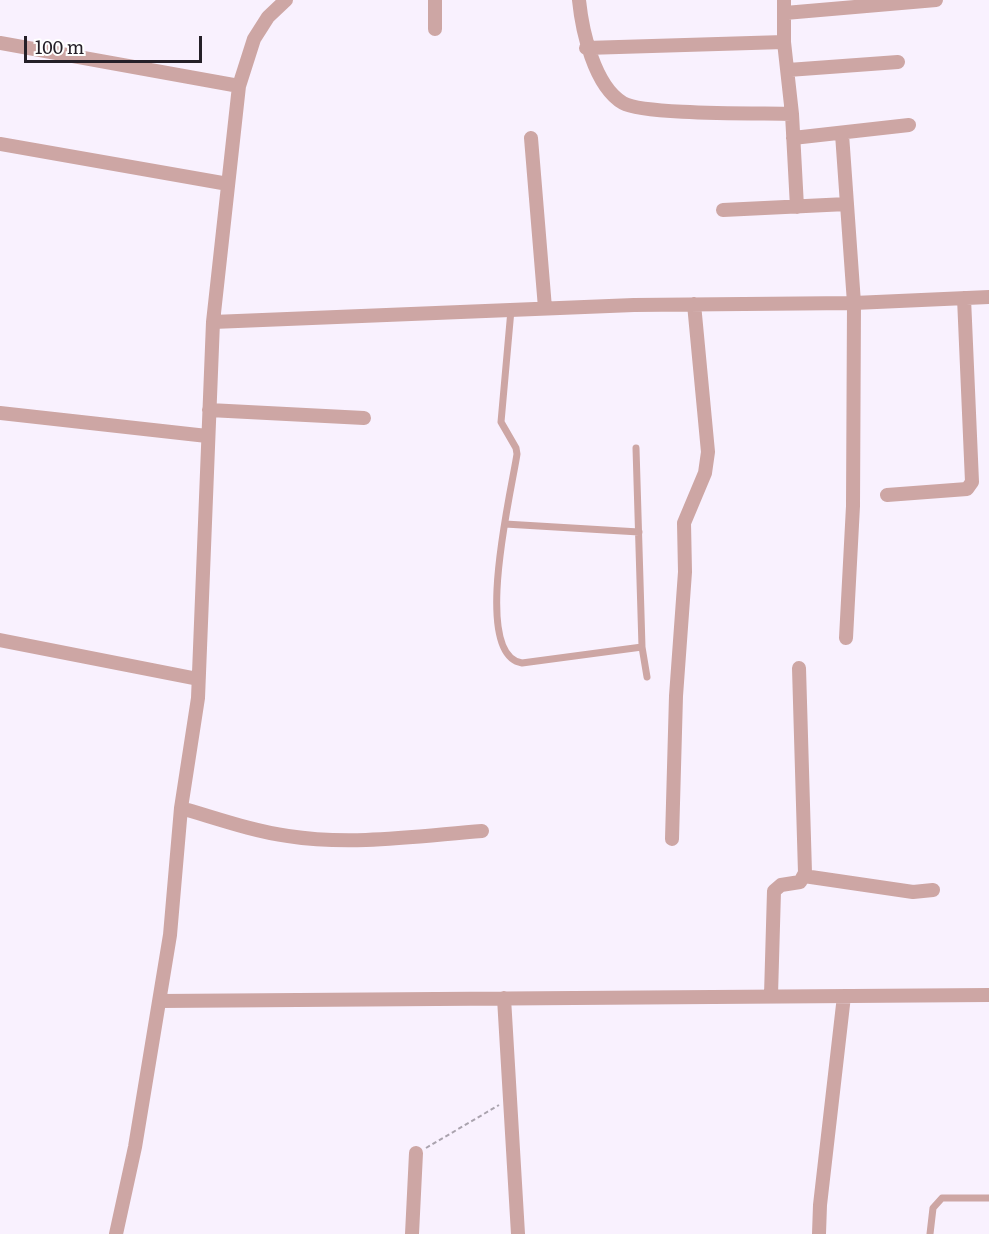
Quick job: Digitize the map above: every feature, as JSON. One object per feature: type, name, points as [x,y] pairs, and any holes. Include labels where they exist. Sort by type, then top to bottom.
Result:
[{"type":"street","points":[[116,1234],[135,1147],[171,935],[181,808],[198,679],[213,322],[239,86],[254,39],[268,17],[286,0]]},
{"type":"street","points":[[435,0],[435,29]]},
{"type":"street","points":[[579,0],[586,48],[612,94],[628,105],[682,111],[792,114]]},
{"type":"street","points":[[797,207],[792,114],[784,42],[784,7],[936,0]]},
{"type":"street","points":[[586,48],[784,42]]},
{"type":"street","points":[[0,43],[239,86]]},
{"type":"street","points":[[788,70],[898,62]]},
{"type":"street","points":[[793,138],[909,125]]},
{"type":"street","points":[[842,134],[854,303],[852,506],[846,638]]},
{"type":"street","points":[[531,138],[545,308]]},
{"type":"street","points":[[0,144],[228,184]]},
{"type":"street","points":[[723,210],[847,204]]},
{"type":"street","points":[[213,322],[545,308],[854,303],[989,297]]},
{"type":"street","points":[[887,495],[967,489],[972,482],[964,298]]},
{"type":"street","points":[[672,839],[676,696],[685,572],[684,523],[705,473],[708,452],[694,304]]},
{"type":"street","points":[[208,410],[364,418]]},
{"type":"street","points":[[0,413],[207,436]]},
{"type":"street","points":[[0,640],[198,679]]},
{"type":"street","points":[[771,995],[774,891],[781,885],[800,882],[804,876],[799,668]]},
{"type":"street","points":[[181,808],[276,834],[316,839],[390,839],[482,831]]},
{"type":"street","points":[[804,876],[913,892],[933,890]]},
{"type":"street","points":[[160,1001],[989,994]]},
{"type":"street","points":[[819,1234],[820,1205],[844,996]]},
{"type":"street","points":[[504,998],[518,1234]]},
{"type":"street","points":[[412,1234],[416,1153]]},
{"type":"lane","points":[[511,310],[501,422],[517,454],[496,590],[500,644],[515,662],[522,663],[642,647]]},
{"type":"lane","points":[[636,448],[642,647],[647,677]]},
{"type":"lane","points":[[505,524],[639,532]]},
{"type":"lane","points":[[930,1234],[933,1208],[942,1198],[989,1198]]},
{"type":"path","points":[[416,1153],[509,1098]]}]
